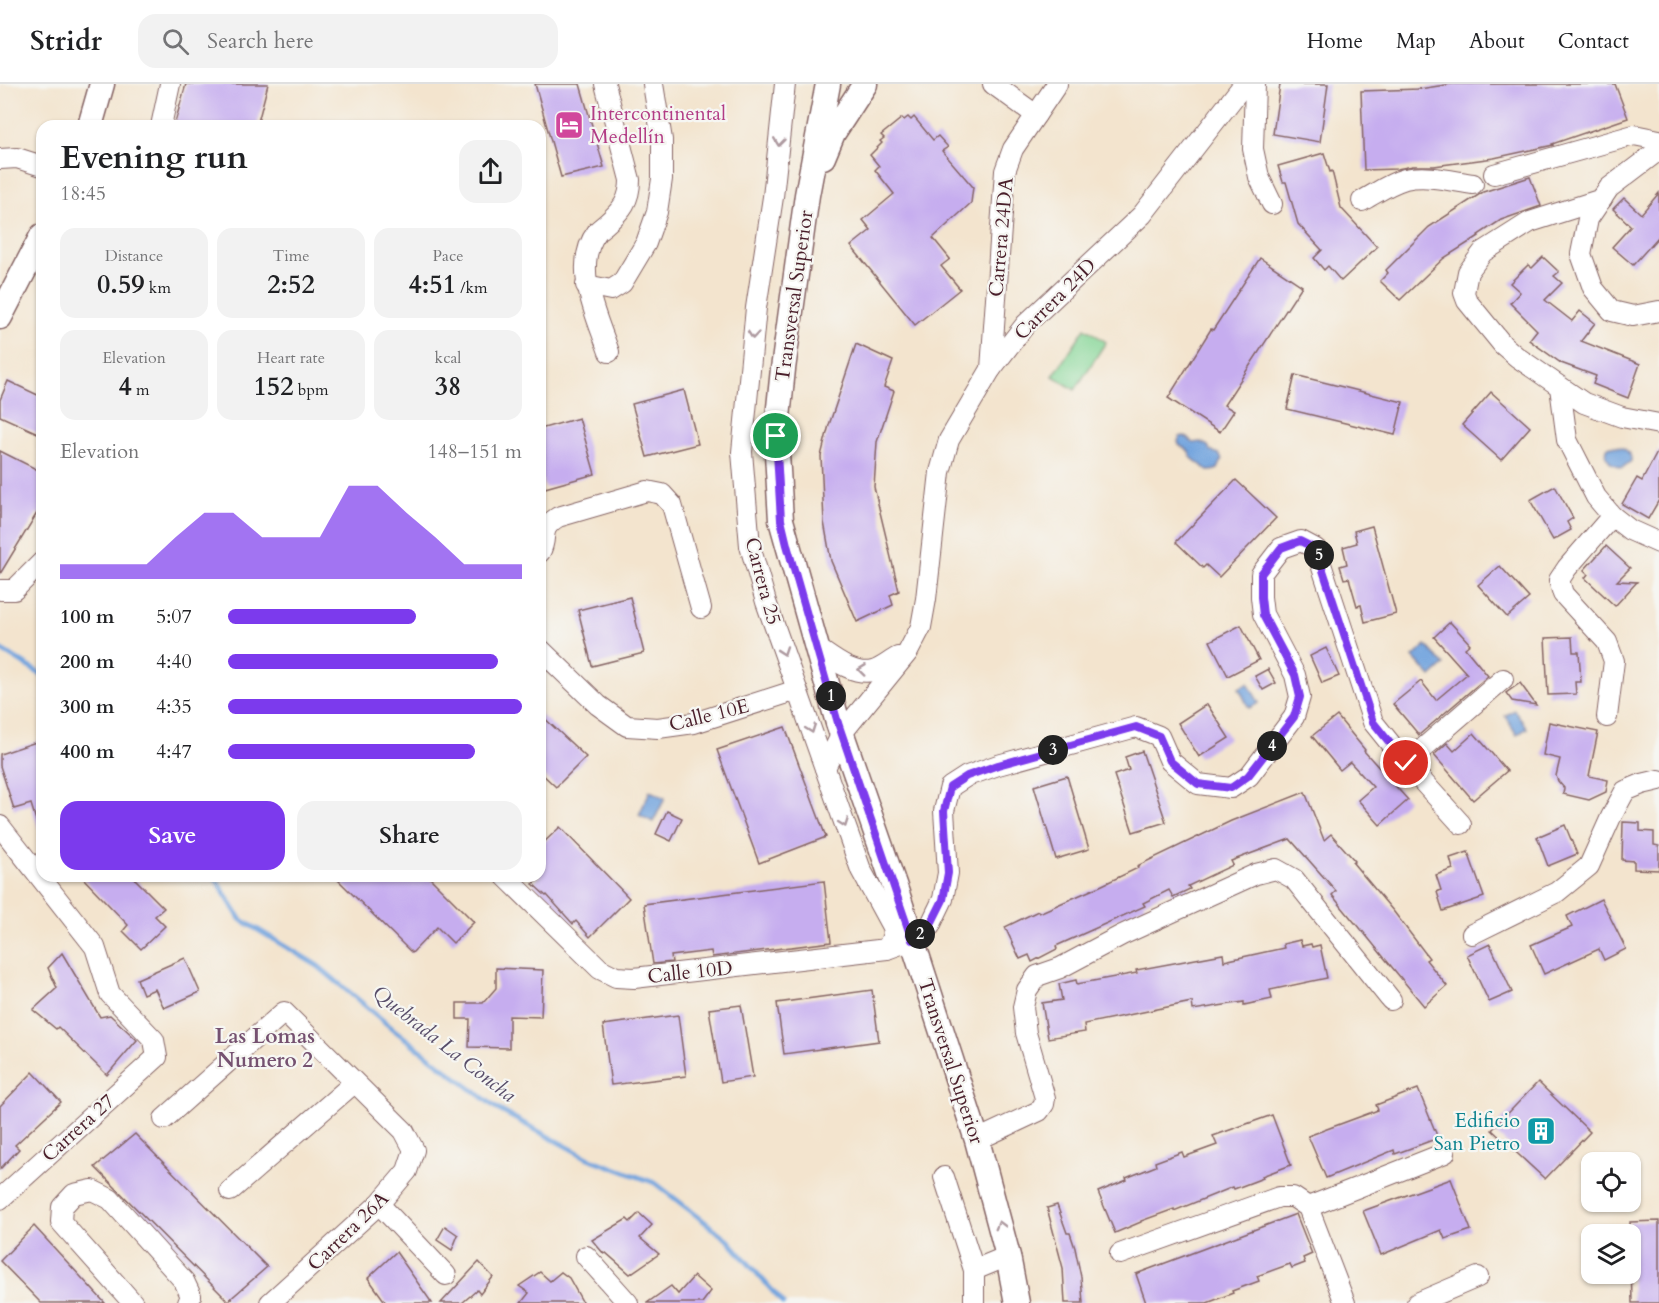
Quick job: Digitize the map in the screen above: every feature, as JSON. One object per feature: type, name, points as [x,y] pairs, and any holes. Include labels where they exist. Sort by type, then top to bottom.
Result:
[{"type":"main road","points":[[92,120],[102,84]]},
{"type":"main road","name":"Transversal Superior","points":[[828,84],[807,195],[783,369],[776,436],[781,520],[842,733],[977,1140],[1008,1256],[1017,1303]]},
{"type":"main road","points":[[807,195],[833,133],[865,84]]},
{"type":"main road","points":[[0,317],[36,248]]},
{"type":"street","points":[[162,120],[170,84]]},
{"type":"street","points":[[605,84],[630,180],[630,188],[621,210],[597,232],[590,245],[585,264],[586,285],[609,352]]},
{"type":"street","points":[[586,285],[611,291],[622,283],[646,243],[657,212],[663,179],[662,140],[654,84]]},
{"type":"street","name":"Carrera 25","points":[[785,84],[783,117],[756,308],[742,452],[750,546],[766,602],[861,870],[891,927],[893,934],[887,949]]},
{"type":"street","points":[[993,84],[1036,115]]},
{"type":"street","name":"Carrera 24DA","points":[[991,369],[1005,171],[1013,149],[1057,84]]},
{"type":"street","name":"Carrera 24D","points":[[825,768],[842,733],[908,652],[921,627],[940,472],[949,440],[991,369],[1026,324],[1142,215],[1244,84]]},
{"type":"street","points":[[1256,84],[1253,149],[1259,177],[1272,204]]},
{"type":"street","points":[[1494,174],[1634,135],[1659,140]]},
{"type":"street","points":[[1659,150],[1609,188],[1588,219],[1581,254],[1593,288],[1612,311],[1633,316],[1659,311]]},
{"type":"street","points":[[0,159],[17,158],[36,164]]},
{"type":"street","points":[[1362,201],[1390,184],[1407,179],[1426,178],[1473,184]]},
{"type":"street","points":[[1602,199],[1530,222],[1483,252],[1468,272],[1464,293],[1467,301],[1503,345],[1560,387],[1584,403],[1622,417],[1659,424]]},
{"type":"street","points":[[1560,387],[1568,440],[1596,497],[1612,516],[1630,530],[1659,543]]},
{"type":"street","points":[[546,528],[558,517],[647,491],[662,494],[672,505],[701,608]]},
{"type":"street","points":[[1607,717],[1614,661],[1607,642],[1563,594],[1559,580],[1612,516]]},
{"type":"street","points":[[912,940],[930,926],[943,900],[948,873],[944,811],[950,787],[967,776],[998,765],[1136,727],[1159,736],[1170,761],[1198,784],[1231,788],[1248,776],[1294,717],[1300,697],[1295,675],[1263,615],[1261,574],[1281,548],[1300,541],[1316,549],[1373,722],[1461,824]]},
{"type":"street","points":[[7,590],[36,567]]},
{"type":"street","points":[[817,648],[848,667],[860,671],[873,671],[908,652]]},
{"type":"street","name":"Calle 10E","points":[[546,655],[598,705],[627,726],[658,728],[694,723],[797,690]]},
{"type":"street","points":[[1406,763],[1503,679]]},
{"type":"street","points":[[1472,934],[1557,892],[1589,866],[1625,791],[1659,780]]},
{"type":"street","name":"Carrera 27","points":[[0,826],[36,872]]},
{"type":"street","points":[[977,1140],[1039,1111],[1044,1104],[1045,1098],[1026,1033],[1023,1007],[1027,990],[1037,976],[1060,968],[1122,935],[1256,873],[1276,869],[1294,879],[1391,1000]]},
{"type":"street","name":"Carrera 27","points":[[0,1199],[157,1057],[154,1040],[110,994],[94,947],[44,882]]},
{"type":"street","name":"Calle 10D","points":[[510,882],[600,969],[616,977],[634,978],[887,949],[912,940]]},
{"type":"street","points":[[164,1119],[284,1012],[354,1083],[230,1191]]},
{"type":"street","name":"Carrera 26A","points":[[283,1299],[379,1204],[407,1171],[414,1150],[404,1131],[354,1083]]},
{"type":"street","points":[[1308,1207],[1445,1153]]},
{"type":"street","points":[[944,1177],[974,1270],[974,1303]]},
{"type":"street","points":[[133,1303],[61,1222],[62,1207],[74,1194],[92,1190],[110,1199],[184,1281],[191,1296],[188,1303]]},
{"type":"street","points":[[1120,1254],[1279,1197],[1293,1197],[1308,1207],[1345,1303]]},
{"type":"street","points":[[379,1204],[446,1275]]},
{"type":"street","points":[[586,1256],[620,1300]]},
{"type":"street","points":[[974,1270],[1008,1256]]},
{"type":"street","points":[[1417,1303],[1478,1277]]},
{"type":"green space","points":[[1085,328],[1106,342],[1075,390],[1053,376]]},
{"type":"water","points":[[1183,436],[1193,443],[1201,442],[1211,451],[1219,454],[1222,460],[1218,469],[1208,471],[1193,459],[1189,451],[1179,445],[1178,441]]},
{"type":"water","points":[[1611,446],[1627,451],[1631,461],[1622,468],[1611,463],[1606,456],[1607,448]]},
{"type":"water","points":[[1426,645],[1444,665],[1431,677],[1413,657]]},
{"type":"water","points":[[1248,683],[1259,703],[1249,708],[1239,688]]},
{"type":"water","points":[[1514,710],[1527,728],[1517,735],[1505,716]]},
{"type":"water","points":[[650,791],[665,798],[653,822],[639,815]]},
{"type":"building","points":[[186,84],[268,84],[259,120],[176,120]]},
{"type":"building","name":"Intercontinental Medellín","points":[[535,84],[580,84],[604,167],[561,177]]},
{"type":"building","points":[[1280,84],[1328,84],[1320,142],[1273,134]]},
{"type":"building","points":[[1452,84],[1615,84],[1628,118],[1553,145],[1494,158],[1434,166],[1364,170],[1361,91],[1419,89]]},
{"type":"building","points":[[908,117],[911,120],[914,117],[933,140],[938,136],[948,147],[942,151],[973,187],[971,203],[933,238],[950,259],[941,266],[960,289],[915,325],[851,246],[871,230],[863,220],[894,194],[875,170],[879,166],[870,155],[882,143],[880,141],[884,138],[881,135],[902,118],[904,120]]},
{"type":"building","points":[[1324,153],[1330,172],[1332,171],[1341,208],[1377,247],[1341,281],[1328,266],[1324,270],[1314,258],[1322,250],[1298,224],[1286,182],[1283,182],[1278,166]]},
{"type":"building","points":[[1530,177],[1541,206],[1501,220],[1478,235],[1444,258],[1400,300],[1380,281],[1388,273],[1386,270],[1429,227],[1483,192]]},
{"type":"building","points":[[1659,193],[1659,236],[1633,265],[1612,247],[1631,226],[1613,209],[1624,198],[1641,214]]},
{"type":"building","points":[[1543,257],[1559,272],[1554,276],[1562,283],[1545,300],[1572,321],[1580,311],[1595,323],[1581,341],[1640,364],[1628,398],[1593,384],[1596,376],[1561,363],[1529,340],[1537,330],[1510,303],[1520,292],[1510,283],[1528,265],[1532,268]]},
{"type":"building","points":[[1260,258],[1302,286],[1224,405],[1234,411],[1220,432],[1168,398],[1211,329],[1213,330]]},
{"type":"building","points":[[856,344],[893,361],[884,387],[894,391],[877,442],[874,487],[899,591],[890,595],[893,605],[857,622],[831,561],[824,522],[821,456]]},
{"type":"building","points":[[1295,375],[1403,402],[1395,435],[1287,409]]},
{"type":"building","points":[[8,381],[36,394],[36,432],[0,416],[0,400]]},
{"type":"building","points":[[684,390],[698,444],[647,457],[632,404]]},
{"type":"building","points":[[1491,392],[1530,427],[1501,460],[1462,425]]},
{"type":"building","points":[[579,418],[595,474],[546,488],[546,427]]},
{"type":"building","points":[[1659,449],[1659,500],[1648,519],[1622,504],[1637,478],[1642,481]]},
{"type":"building","points":[[0,451],[36,469],[36,515],[0,574]]},
{"type":"building","points":[[1236,480],[1276,518],[1219,577],[1206,565],[1203,568],[1176,542]]},
{"type":"building","points":[[1555,486],[1573,518],[1567,522],[1571,530],[1553,540],[1530,500]]},
{"type":"building","points":[[1372,526],[1396,614],[1365,622],[1361,605],[1357,606],[1349,578],[1344,579],[1340,566],[1347,564],[1343,547],[1357,543],[1354,531]]},
{"type":"building","points":[[1606,546],[1630,568],[1617,581],[1637,582],[1615,606],[1585,578],[1588,574],[1584,570]]},
{"type":"building","points":[[1500,566],[1529,598],[1507,617],[1478,585]]},
{"type":"building","points":[[630,597],[644,653],[592,666],[578,610]]},
{"type":"building","points":[[1450,622],[1470,644],[1465,648],[1488,676],[1419,735],[1393,704],[1421,681],[1436,700],[1467,674],[1434,637]]},
{"type":"building","points":[[1241,625],[1259,660],[1228,676],[1210,641]]},
{"type":"building","points":[[1572,637],[1573,652],[1579,652],[1581,682],[1575,682],[1576,694],[1548,695],[1545,638]]},
{"type":"building","points":[[1326,648],[1339,676],[1322,683],[1310,656]]},
{"type":"building","points":[[1268,669],[1276,683],[1263,690],[1255,676]]},
{"type":"building","points":[[1520,683],[1536,705],[1512,701],[1506,693]]},
{"type":"building","points":[[1207,704],[1229,738],[1199,757],[1178,723]]},
{"type":"building","points":[[1337,716],[1364,751],[1408,800],[1380,825],[1358,800],[1373,787],[1350,762],[1340,770],[1312,736]]},
{"type":"building","points":[[546,720],[586,757],[556,787],[546,778]]},
{"type":"building","points":[[1549,722],[1598,732],[1589,776],[1608,780],[1606,792],[1589,800],[1563,794],[1564,788],[1556,776],[1560,759],[1543,755]]},
{"type":"building","points":[[785,727],[826,837],[759,863],[717,750]]},
{"type":"building","points":[[1474,733],[1507,771],[1473,800],[1434,755],[1447,743],[1454,751]]},
{"type":"building","points":[[36,742],[36,820],[31,804],[14,809],[0,766],[0,754]]},
{"type":"building","points":[[1142,751],[1166,822],[1133,832],[1114,775],[1129,770],[1125,757]]},
{"type":"building","points":[[1067,776],[1089,849],[1056,859],[1034,786]]},
{"type":"building","points":[[1305,792],[1324,840],[1331,834],[1355,861],[1353,863],[1394,912],[1429,958],[1426,960],[1447,986],[1424,1006],[1332,895],[1336,891],[1290,839],[1231,861],[1233,865],[1188,886],[1190,889],[1173,897],[1169,890],[1143,903],[1145,906],[1056,946],[1057,949],[1032,962],[1029,955],[1020,959],[1005,927],[1096,888],[1231,821]]},
{"type":"building","points":[[667,811],[682,818],[671,841],[656,834]]},
{"type":"building","points":[[1623,822],[1640,823],[1640,831],[1654,832],[1654,845],[1659,846],[1659,870],[1634,869],[1634,861],[1622,860]]},
{"type":"building","points":[[1565,825],[1577,854],[1548,866],[1537,837]]},
{"type":"building","points":[[560,827],[629,898],[590,937],[576,921],[573,924],[547,895],[533,884],[546,882],[546,840]]},
{"type":"building","points":[[1468,852],[1484,897],[1443,911],[1437,892],[1441,890],[1436,875],[1453,869],[1450,858]]},
{"type":"building","points":[[824,881],[831,942],[712,957],[711,951],[671,956],[672,962],[653,964],[644,904]]},
{"type":"building","points":[[87,882],[138,882],[164,908],[155,916],[165,926],[141,949],[123,931],[128,925]]},
{"type":"building","points":[[340,882],[434,882],[474,922],[453,943],[437,927],[412,953]]},
{"type":"building","points":[[1601,899],[1626,949],[1604,960],[1599,949],[1544,974],[1531,945],[1572,927],[1567,916]]},
{"type":"building","points":[[1300,940],[1302,946],[1320,945],[1327,978],[1270,990],[1272,999],[1244,1005],[1244,1002],[1193,1010],[1192,1002],[1084,1024],[1085,1032],[1048,1038],[1042,1003],[1062,1000],[1059,984],[1076,980],[1077,984],[1137,973],[1136,970],[1223,954],[1224,961],[1284,948],[1283,944]]},
{"type":"building","points":[[1490,944],[1512,992],[1489,1002],[1467,955]]},
{"type":"building","points":[[62,953],[100,1017],[110,1015],[137,1040],[107,1075],[58,1027],[56,1029],[33,1010],[57,988],[48,968]]},
{"type":"building","points":[[185,958],[200,992],[164,1008],[155,989],[143,994],[137,979]]},
{"type":"building","points":[[496,968],[543,970],[541,1017],[509,1016],[509,1048],[469,1047],[470,1019],[457,1019],[457,1003],[483,1003],[496,988]]},
{"type":"building","points":[[872,990],[879,1041],[784,1054],[777,1003]]},
{"type":"building","points":[[741,1005],[753,1077],[721,1082],[709,1009]]},
{"type":"building","points":[[678,1015],[686,1076],[611,1085],[603,1025]]},
{"type":"building","points":[[33,1072],[61,1102],[15,1145],[19,1149],[0,1169],[0,1106]]},
{"type":"building","name":"Edificio San Pietro","points":[[1538,1082],[1590,1132],[1545,1179],[1492,1130]]},
{"type":"building","points":[[1418,1089],[1438,1138],[1395,1154],[1394,1150],[1326,1178],[1308,1136],[1378,1110],[1376,1105]]},
{"type":"building","points":[[1272,1115],[1291,1165],[1262,1176],[1263,1178],[1141,1221],[1115,1233],[1098,1192],[1156,1166],[1155,1162],[1182,1152],[1184,1157],[1217,1145],[1213,1136]]},
{"type":"building","points":[[135,1134],[267,1267],[228,1301],[95,1167]]},
{"type":"building","points":[[1451,1179],[1471,1230],[1445,1239],[1441,1230],[1381,1255],[1363,1211]]},
{"type":"building","points":[[1057,1205],[1075,1248],[1083,1303],[1065,1303],[1063,1268],[1047,1208]]},
{"type":"building","points":[[639,1213],[652,1225],[640,1238],[659,1254],[630,1274],[606,1253],[604,1254],[592,1240],[627,1219],[630,1222]]},
{"type":"building","points":[[1296,1214],[1312,1254],[1303,1258],[1305,1263],[1292,1268],[1290,1264],[1257,1276],[1259,1281],[1207,1303],[1146,1303],[1136,1274]]},
{"type":"building","points":[[1659,1221],[1659,1303],[1632,1303],[1632,1284],[1641,1284],[1641,1224],[1630,1224],[1630,1222]]},
{"type":"building","points":[[34,1226],[105,1303],[41,1303],[0,1261]]},
{"type":"building","points":[[445,1226],[458,1235],[452,1250],[437,1240]]},
{"type":"building","points":[[396,1252],[432,1303],[386,1303],[368,1278]]},
{"type":"building","points":[[479,1262],[493,1277],[480,1294],[477,1290],[462,1303],[441,1303]]},
{"type":"building","points":[[540,1272],[550,1281],[561,1272],[569,1278],[583,1303],[521,1303],[529,1293],[519,1286]]},
{"type":"building","points":[[694,1276],[711,1291],[702,1303],[647,1303],[671,1286],[678,1294]]},
{"type":"waterway","name":"Quebrada La Concha","points":[[0,649],[36,671]]},
{"type":"waterway","name":"Quebrada La Concha","points":[[218,882],[240,919],[318,966],[393,1029],[499,1110],[588,1158],[655,1183],[728,1240],[783,1303]]},
{"type":"place","name":"Intercontinental Medellín","points":[[569,125]]},
{"type":"place","name":"Edificio San Pietro","points":[[1541,1131]]},
{"type":"district","name":"Las Lomas Numero 2","points":[[265,1048]]},
{"type":"route","points":[[776,436],[781,520],[787,545],[838,723],[912,940],[930,926],[943,900],[948,873],[944,811],[950,787],[967,776],[998,765],[1136,727],[1159,736],[1170,761],[1198,784],[1231,788],[1248,776],[1294,717],[1300,697],[1295,675],[1263,615],[1261,597],[1261,574],[1281,548],[1300,541],[1316,549],[1373,722],[1406,763]]}]
